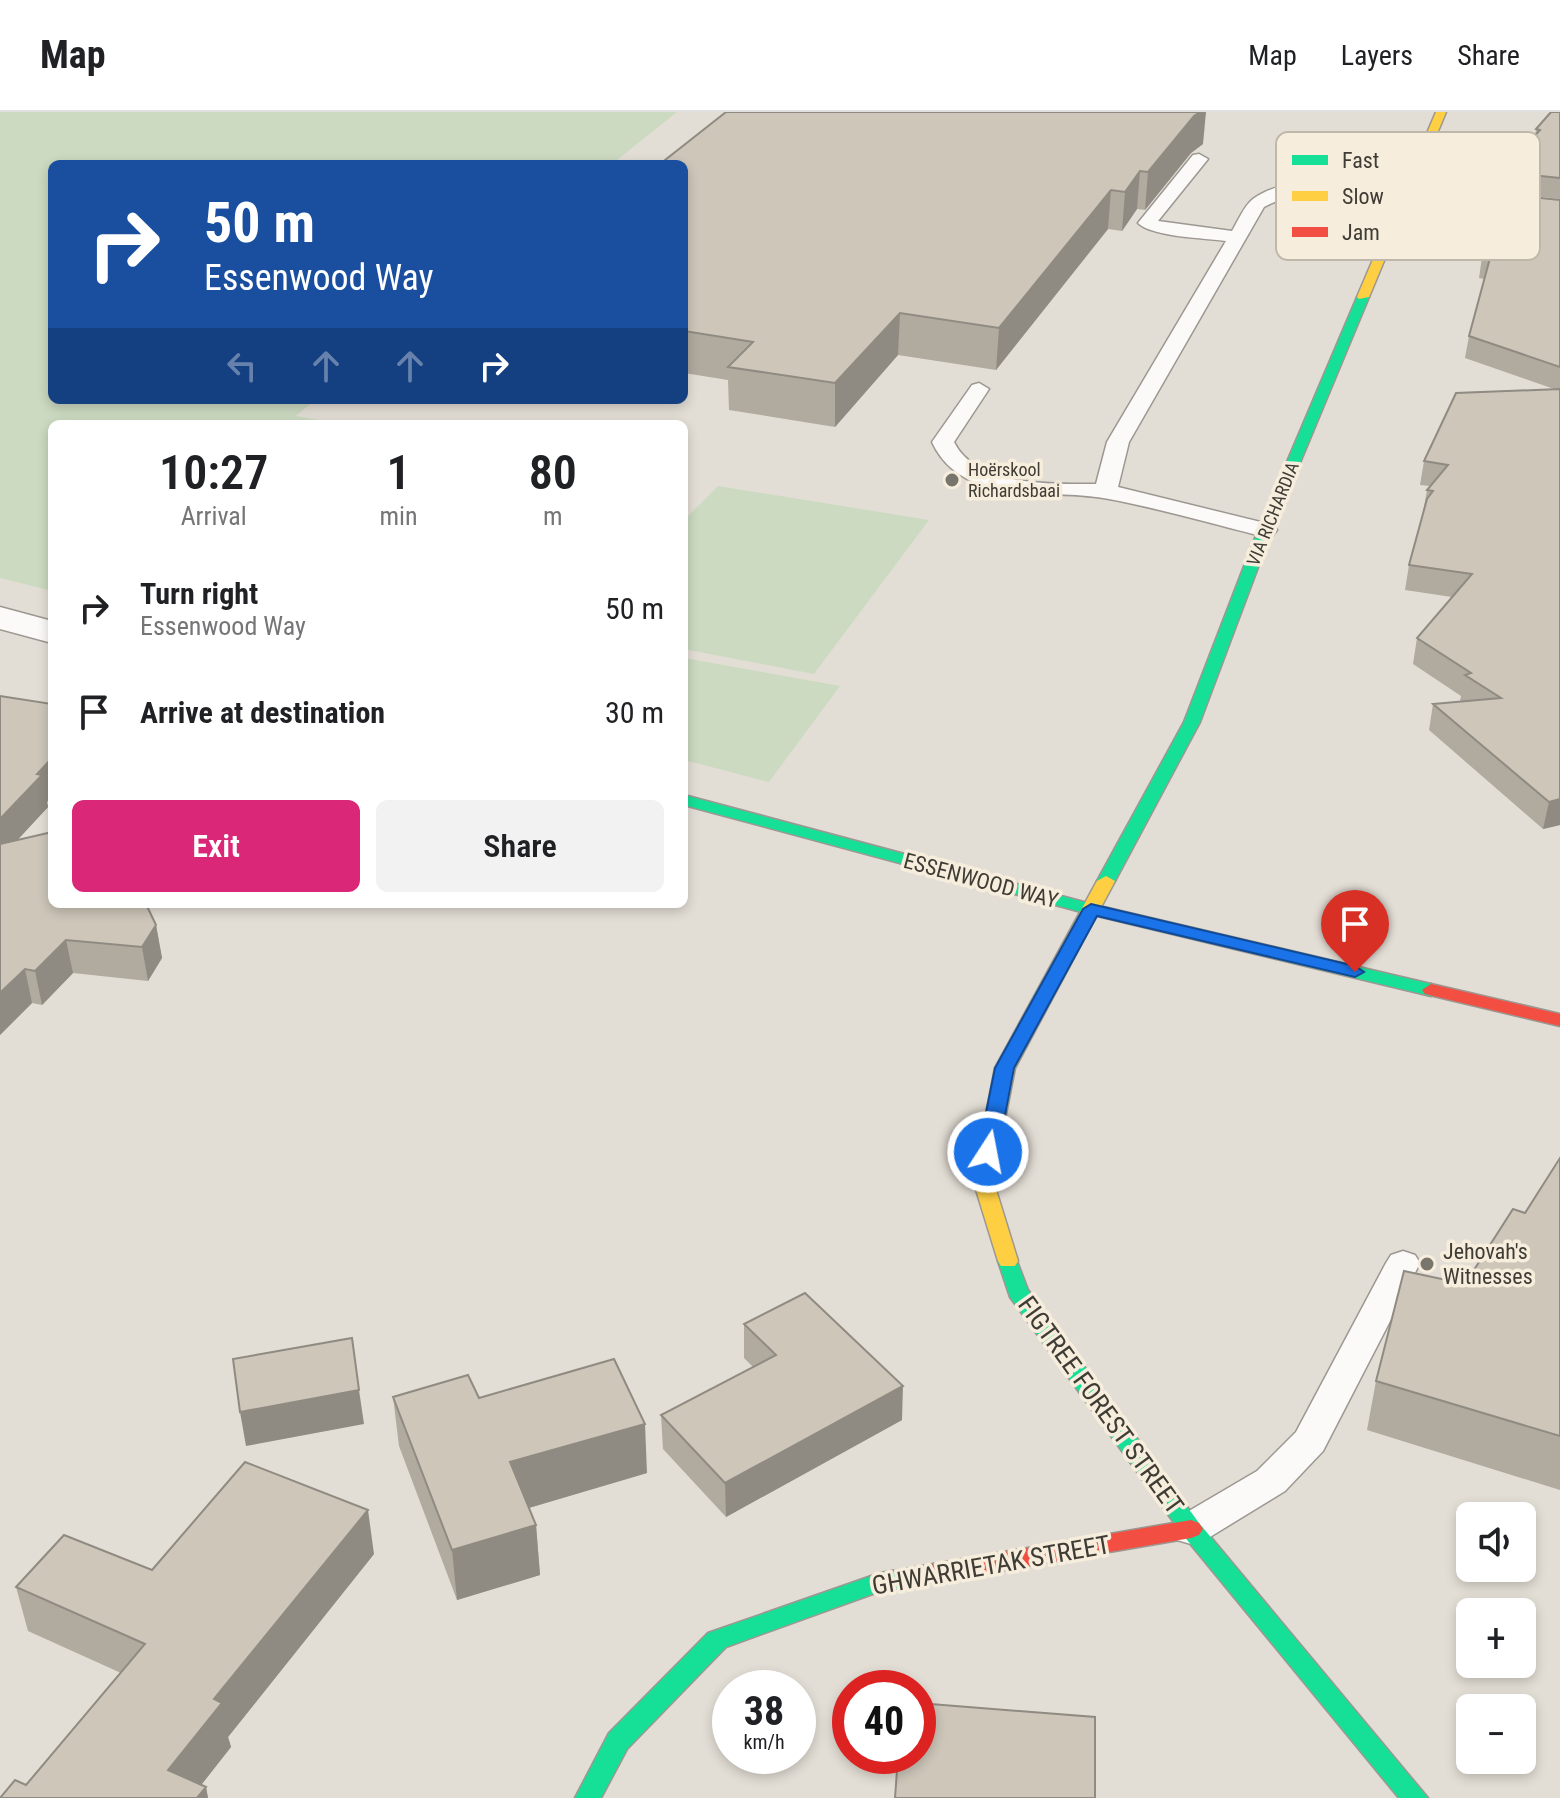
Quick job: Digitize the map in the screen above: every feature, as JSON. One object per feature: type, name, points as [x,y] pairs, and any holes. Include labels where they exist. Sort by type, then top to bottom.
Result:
[{"type":"street","name":"VIA RICHARDIA","points":[[1433,132],[1441,112]]},
{"type":"street","points":[[1540,208],[1560,210]]},
{"type":"street","name":"VIA RICHARDIA","points":[[1091,909],[1192,722],[1265,530],[1380,260]]},
{"type":"street","points":[[0,618],[48,631]]},
{"type":"street","name":"ESSENWOOD WAY","points":[[688,801],[1091,909],[1560,1020]]},
{"type":"street","name":"FIGTREE FOREST STREET","points":[[1091,909],[1005,1068],[983,1180],[1018,1292],[1191,1529],[1415,1798]]},
{"type":"street","name":"GHWARRIETAK STREET","points":[[588,1798],[618,1741],[717,1640],[880,1582],[1191,1529]]},
{"type":"lane","points":[[1199,159],[1147,223],[1239,237]]},
{"type":"lane","points":[[1106,491],[1118,442],[1257,204],[1276,194]]},
{"type":"lane","points":[[979,389],[943,442],[945,454],[954,463],[984,477],[1017,486],[1106,491],[1265,530]]},
{"type":"lane","points":[[1191,1529],[1271,1481],[1310,1441],[1403,1263]]},
{"type":"green space","points":[[0,112],[677,112],[617,160],[48,160],[48,404],[310,404],[296,416],[319,420],[48,420],[48,590],[0,578]]},
{"type":"green space","points":[[718,486],[929,520],[814,674],[688,650],[688,516]]},
{"type":"green space","points":[[688,659],[840,686],[769,782],[688,761]]},
{"type":"building","points":[[726,112],[1200,112],[1148,172],[1140,171],[1125,192],[1111,190],[999,328],[900,313],[835,383],[728,367],[753,342],[688,332],[688,160],[665,160]]},
{"type":"building","points":[[1551,112],[1560,112],[1560,178],[1540,176],[1540,130],[1536,129]]},
{"type":"building","points":[[1540,198],[1560,200],[1560,367],[1469,336],[1489,260],[1540,260]]},
{"type":"building","points":[[1560,389],[1560,799],[1549,802],[1433,704],[1501,698],[1465,675],[1471,673],[1417,638],[1472,574],[1409,565],[1427,499],[1433,491],[1427,490],[1448,465],[1424,461],[1456,393]]},
{"type":"building","points":[[0,696],[48,703],[48,762],[37,774],[42,775],[0,819]]},
{"type":"building","points":[[48,833],[48,908],[148,908],[156,925],[142,947],[66,940],[35,971],[25,969],[0,993],[0,844]]},
{"type":"building","points":[[1560,1158],[1560,1436],[1376,1381],[1404,1271],[1465,1284],[1513,1209],[1525,1213]]},
{"type":"building","points":[[805,1293],[903,1386],[725,1483],[661,1415],[776,1355],[744,1324]]},
{"type":"building","points":[[352,1338],[359,1390],[240,1412],[233,1359]]},
{"type":"building","points":[[614,1359],[645,1424],[510,1462],[536,1525],[452,1550],[393,1397],[468,1375],[479,1398]]},
{"type":"building","points":[[245,1462],[368,1510],[214,1699],[222,1703],[168,1770],[206,1787],[197,1798],[0,1798],[15,1780],[26,1785],[145,1644],[16,1587],[64,1535],[152,1570]]},
{"type":"building","points":[[936,1704],[1095,1717],[1095,1798],[895,1798],[897,1774],[936,1774]]},
{"type":"traffic: fast","points":[[1106,881],[1192,722],[1265,530],[1363,297]]},
{"type":"traffic: fast","points":[[688,801],[1091,909],[1431,990]]},
{"type":"traffic: fast","points":[[1008,1261],[1018,1292],[1191,1529],[1415,1798]]},
{"type":"traffic: fast","points":[[588,1798],[618,1741],[717,1640],[880,1582],[934,1573]]},
{"type":"traffic: slow","points":[[1433,132],[1441,112]]},
{"type":"traffic: slow","points":[[1363,297],[1379,260]]},
{"type":"traffic: slow","points":[[1008,1261],[983,1180],[1005,1068],[1106,881]]},
{"type":"traffic: jam","points":[[1431,990],[1560,1020]]},
{"type":"traffic: jam","points":[[934,1573],[1191,1529]]},
{"type":"place","name":"Hoërskool Richardsbaai","points":[[952,480]]},
{"type":"place","name":"Jehovah's Witnesses","points":[[1427,1264]]},
{"type":"route","points":[[988,1152],[1005,1068],[1091,909],[1355,972]]}]
